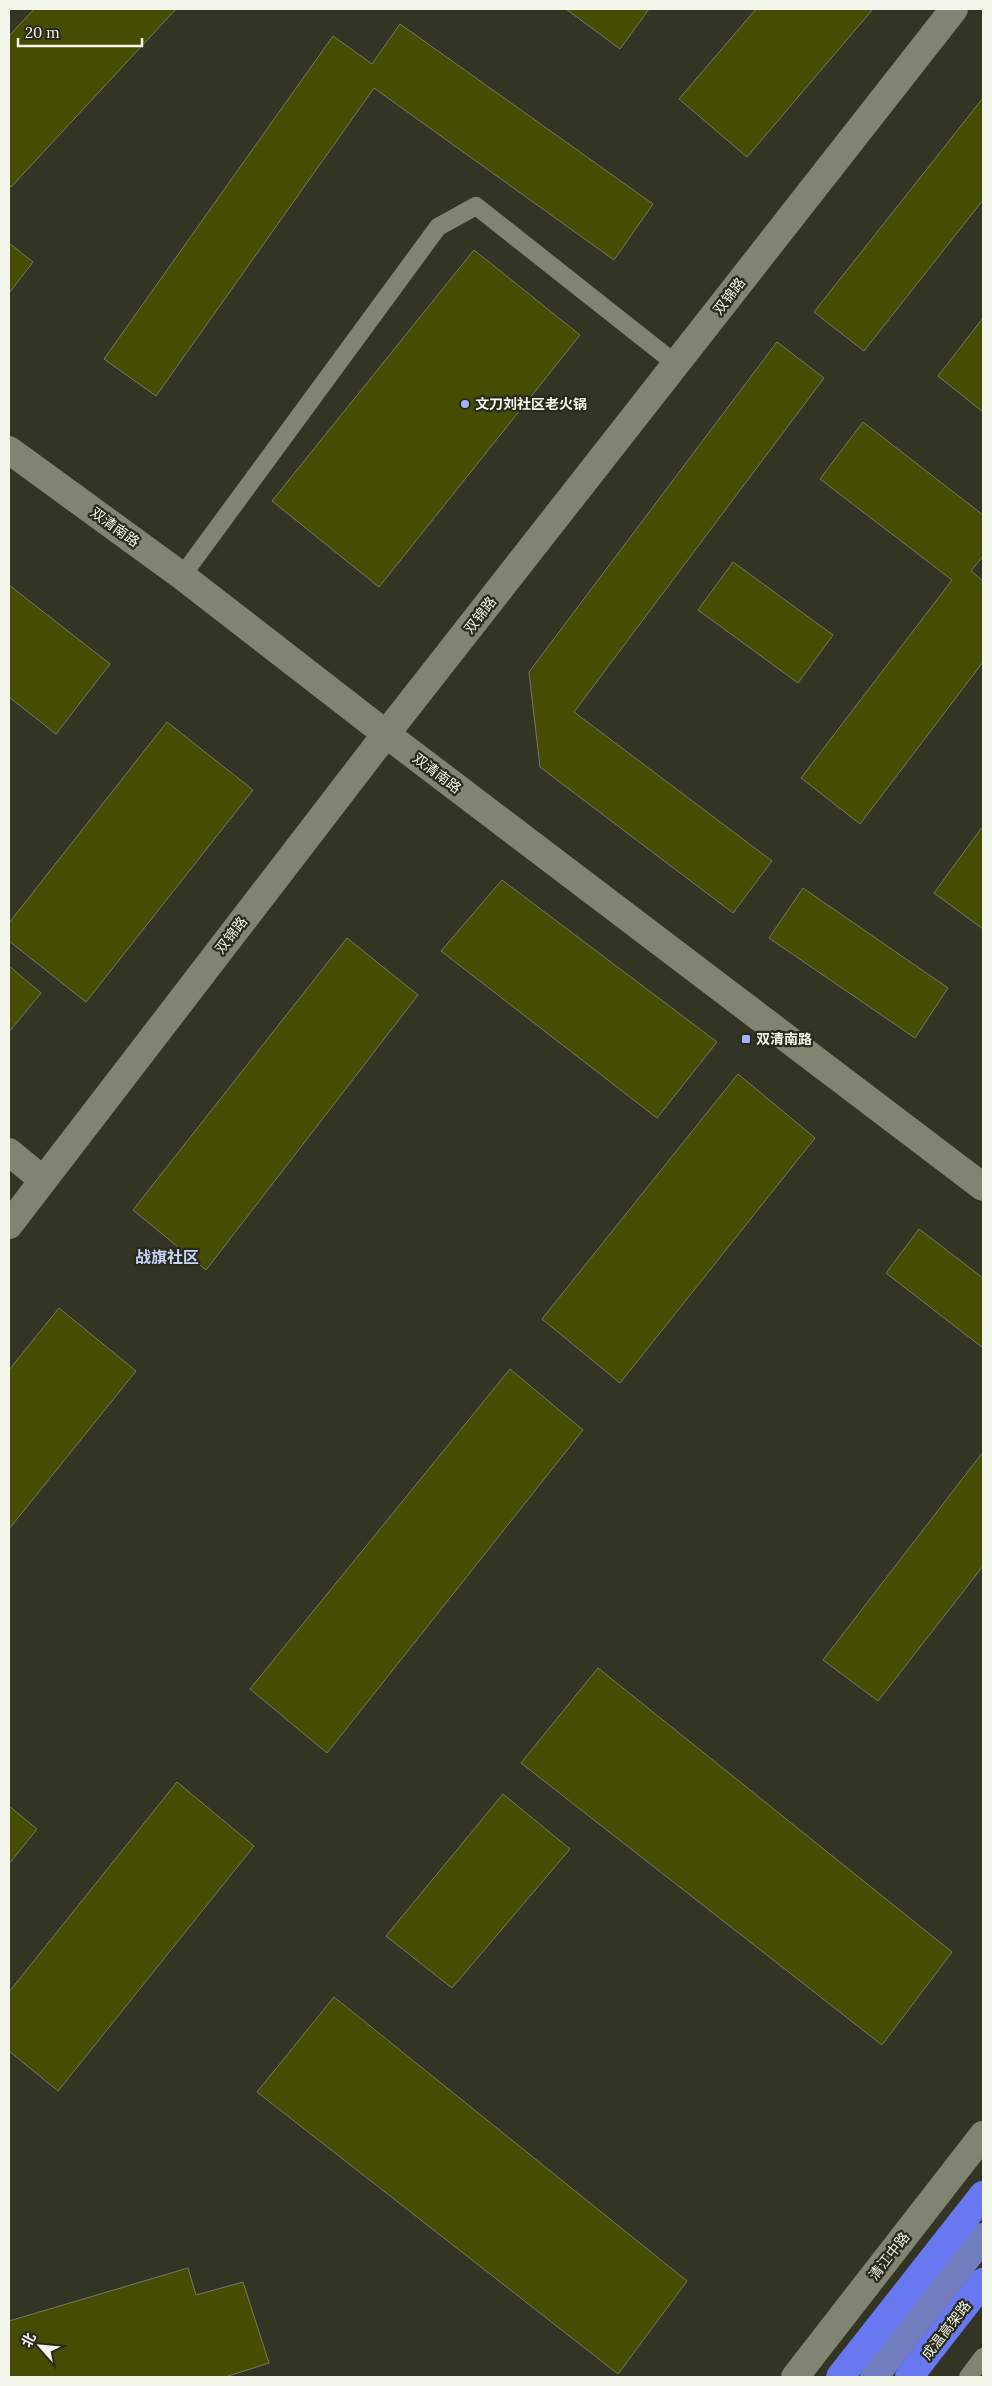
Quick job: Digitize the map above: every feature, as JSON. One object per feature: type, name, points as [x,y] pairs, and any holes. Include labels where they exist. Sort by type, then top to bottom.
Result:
[{"type":"highway","points":[[840,2377],[983,2195]]},
{"type":"highway","name":"成温高架路","points":[[909,2377],[983,2282]]},
{"type":"main road","points":[[874,2377],[983,2237]]},
{"type":"street","name":"双锦路","points":[[9,1225],[386,734],[954,9]]},
{"type":"street","name":"双清南路","points":[[9,450],[182,576],[386,734],[983,1188]]},
{"type":"street","points":[[9,1152],[43,1180]]},
{"type":"street","name":"清江中路","points":[[795,2377],[983,2135]]},
{"type":"lane","points":[[182,576],[438,227],[476,206],[676,364]]},
{"type":"lane","points":[[968,2377],[983,2357]]},
{"type":"building","points":[[34,9],[176,9],[11,187],[9,185],[9,36]]},
{"type":"building","points":[[566,9],[649,9],[620,49]]},
{"type":"building","points":[[756,9],[873,9],[747,157],[679,99]]},
{"type":"building","points":[[400,24],[653,204],[614,260],[374,88],[156,396],[104,359],[333,36],[372,64]]},
{"type":"building","points":[[983,98],[983,200],[864,351],[814,312]]},
{"type":"building","points":[[9,243],[33,262],[9,293]]},
{"type":"building","points":[[474,250],[580,335],[379,587],[272,501]]},
{"type":"building","points":[[983,318],[983,412],[938,376]]},
{"type":"building","points":[[777,342],[824,378],[574,712],[772,861],[733,913],[540,767],[529,672]]},
{"type":"building","points":[[863,422],[983,515],[983,556],[971,571],[983,581],[983,662],[860,824],[801,778],[952,580],[820,479]]},
{"type":"building","points":[[733,562],[833,635],[798,683],[698,610]]},
{"type":"building","points":[[9,585],[110,664],[56,734],[9,697]]},
{"type":"building","points":[[167,722],[253,790],[86,1002],[9,941],[9,923]]},
{"type":"building","points":[[983,826],[983,929],[934,893]]},
{"type":"building","points":[[502,880],[717,1042],[657,1118],[441,951]]},
{"type":"building","points":[[803,888],[948,988],[915,1038],[769,938]]},
{"type":"building","points":[[347,938],[418,995],[206,1270],[133,1210]]},
{"type":"building","points":[[9,966],[41,993],[9,1032]]},
{"type":"building","points":[[738,1074],[815,1138],[620,1383],[542,1319]]},
{"type":"building","points":[[919,1229],[983,1278],[983,1348],[886,1273]]},
{"type":"building","points":[[59,1308],[136,1371],[9,1529],[9,1370]]},
{"type":"building","points":[[510,1369],[583,1430],[327,1753],[250,1689]]},
{"type":"building","points":[[983,1452],[983,1566],[878,1701],[823,1660]]},
{"type":"building","points":[[598,1668],[952,1952],[882,2045],[521,1763]]},
{"type":"building","points":[[177,1782],[254,1846],[58,2091],[9,2051],[9,1992]]},
{"type":"building","points":[[503,1794],[570,1849],[452,1988],[386,1936]]},
{"type":"building","points":[[9,1806],[37,1829],[9,1864]]},
{"type":"building","points":[[334,1997],[687,2281],[618,2374],[257,2092]]},
{"type":"building","points":[[188,2268],[196,2295],[243,2282],[269,2363],[225,2377],[9,2377],[9,2321]]},
{"type":"place","name":"文刀刘社区老火锅","points":[[465,404]]},
{"type":"place","name":"双清南路","points":[[746,1039]]},
{"type":"district","name":"战旗社区","points":[[167,1257]]}]
